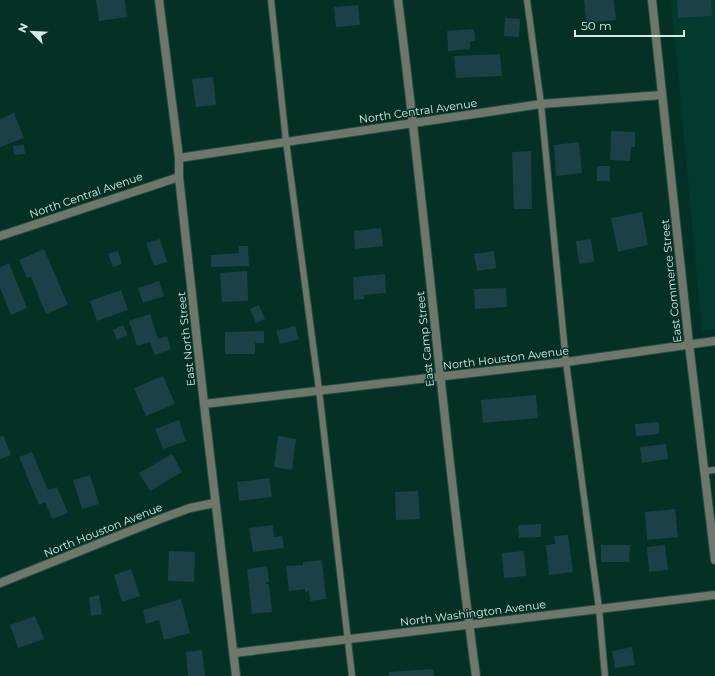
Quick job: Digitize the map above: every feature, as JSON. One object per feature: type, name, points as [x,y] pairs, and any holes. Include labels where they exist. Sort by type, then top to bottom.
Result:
[{"type":"street","name":"East North Street","points":[[159,0],[179,158],[179,177],[215,503],[236,676]]},
{"type":"street","name":"East Camp Street","points":[[398,0],[414,123],[440,376],[476,676]]},
{"type":"street","name":"East Commerce Street","points":[[652,0],[689,344],[715,560]]},
{"type":"street","name":"North Central Avenue","points":[[179,158],[541,104],[662,95]]},
{"type":"street","name":"North Central Avenue","points":[[0,236],[179,177]]},
{"type":"street","name":"North Houston Avenue","points":[[204,404],[566,362],[715,341]]},
{"type":"street","name":"North Houston Avenue","points":[[0,583],[160,519],[190,508],[215,503]]},
{"type":"street","name":"North Washington Avenue","points":[[234,653],[715,595]]},
{"type":"lane","points":[[271,0],[286,141],[319,390],[352,676]]},
{"type":"lane","points":[[527,0],[541,104],[566,362],[599,608],[605,676]]},
{"type":"lane","points":[[705,471],[715,470]]},
{"type":"shaded area","points":[[671,0],[715,0],[715,329],[702,331]]},
{"type":"building","points":[[96,0],[125,0],[127,17],[99,21]]},
{"type":"building","points":[[584,0],[614,0],[616,20],[586,23]]},
{"type":"building","points":[[677,0],[711,0],[712,16],[678,18]]},
{"type":"building","points":[[358,5],[360,25],[336,27],[334,7]]},
{"type":"building","points":[[505,18],[520,19],[519,37],[504,36]]},
{"type":"building","points":[[474,29],[475,41],[470,41],[470,49],[448,51],[447,31]]},
{"type":"building","points":[[500,54],[502,76],[456,78],[454,56]]},
{"type":"building","points":[[213,77],[216,105],[196,107],[192,79]]},
{"type":"building","points":[[14,113],[24,138],[0,147],[0,119]]},
{"type":"building","points":[[611,131],[635,132],[635,147],[631,147],[630,161],[610,160]]},
{"type":"building","points":[[579,142],[582,173],[556,176],[554,145]]},
{"type":"building","points":[[24,145],[25,154],[14,155],[13,146]]},
{"type":"building","points":[[531,151],[532,209],[514,209],[512,152]]},
{"type":"building","points":[[597,166],[610,166],[610,181],[597,181]]},
{"type":"building","points":[[642,212],[648,245],[618,252],[611,218]]},
{"type":"building","points":[[381,228],[383,246],[355,249],[354,231]]},
{"type":"building","points":[[160,239],[167,262],[154,266],[146,243]]},
{"type":"building","points":[[591,239],[594,262],[579,264],[576,241]]},
{"type":"building","points":[[238,246],[248,246],[249,266],[211,267],[211,255],[239,253]]},
{"type":"building","points":[[44,249],[68,305],[46,314],[31,277],[27,278],[19,260]]},
{"type":"building","points":[[118,251],[122,264],[113,267],[108,254]]},
{"type":"building","points":[[494,251],[496,268],[477,271],[474,254]]},
{"type":"building","points":[[9,263],[27,308],[11,315],[0,288],[0,267]]},
{"type":"building","points":[[247,271],[248,301],[222,302],[220,273]]},
{"type":"building","points":[[385,274],[386,293],[364,295],[364,299],[354,300],[353,277]]},
{"type":"building","points":[[159,281],[164,296],[143,303],[138,288]]},
{"type":"building","points":[[506,288],[507,307],[475,309],[474,289]]},
{"type":"building","points":[[121,290],[128,310],[97,321],[90,301]]},
{"type":"building","points":[[259,305],[265,319],[256,323],[250,309]]},
{"type":"building","points":[[150,314],[158,339],[167,336],[171,349],[155,355],[150,342],[137,346],[129,321]]},
{"type":"building","points":[[123,325],[128,335],[117,340],[113,330]]},
{"type":"building","points":[[295,326],[299,339],[280,344],[276,331]]},
{"type":"building","points":[[264,331],[264,343],[255,343],[255,354],[225,354],[225,332]]},
{"type":"building","points":[[163,376],[175,404],[146,416],[134,388]]},
{"type":"building","points":[[536,395],[538,418],[483,423],[481,400]]},
{"type":"building","points":[[179,420],[186,441],[163,449],[155,429]]},
{"type":"building","points":[[659,422],[659,434],[636,436],[635,424]]},
{"type":"building","points":[[3,435],[11,455],[0,459],[0,437]]},
{"type":"building","points":[[278,436],[296,439],[292,470],[274,467]]},
{"type":"building","points":[[666,444],[668,459],[642,463],[640,447]]},
{"type":"building","points":[[32,452],[48,490],[57,487],[68,513],[52,519],[45,502],[39,505],[19,457]]},
{"type":"building","points":[[172,454],[182,472],[150,491],[139,473]]},
{"type":"building","points":[[90,475],[99,504],[82,509],[73,480]]},
{"type":"building","points":[[269,478],[272,497],[239,501],[237,482]]},
{"type":"building","points":[[418,491],[420,519],[396,520],[395,492]]},
{"type":"building","points":[[675,509],[678,537],[647,540],[645,512]]},
{"type":"building","points":[[541,524],[541,537],[519,538],[518,525]]},
{"type":"building","points":[[273,525],[274,537],[282,536],[284,548],[253,552],[249,528]]},
{"type":"building","points":[[568,535],[573,572],[549,575],[546,545],[555,544],[554,536]]},
{"type":"building","points":[[601,545],[630,545],[629,562],[601,562]]},
{"type":"building","points":[[665,545],[668,570],[649,572],[647,547]]},
{"type":"building","points":[[169,551],[195,552],[194,582],[168,581]]},
{"type":"building","points":[[524,551],[526,576],[504,578],[502,553]]},
{"type":"building","points":[[322,560],[326,599],[310,601],[309,591],[305,592],[305,589],[289,591],[286,566],[303,565],[303,562]]},
{"type":"building","points":[[267,566],[269,582],[266,582],[266,584],[269,584],[272,612],[252,614],[247,569]]},
{"type":"building","points":[[131,569],[140,596],[122,602],[114,575]]},
{"type":"building","points":[[99,595],[102,614],[91,616],[89,597]]},
{"type":"building","points":[[181,599],[190,633],[164,640],[159,620],[146,624],[143,610]]},
{"type":"building","points":[[35,616],[44,639],[18,648],[10,625]]},
{"type":"building","points":[[632,647],[635,665],[615,668],[612,651]]},
{"type":"building","points":[[202,650],[205,676],[188,676],[186,652]]},
{"type":"building","points":[[433,669],[434,676],[389,676],[389,672]]}]
